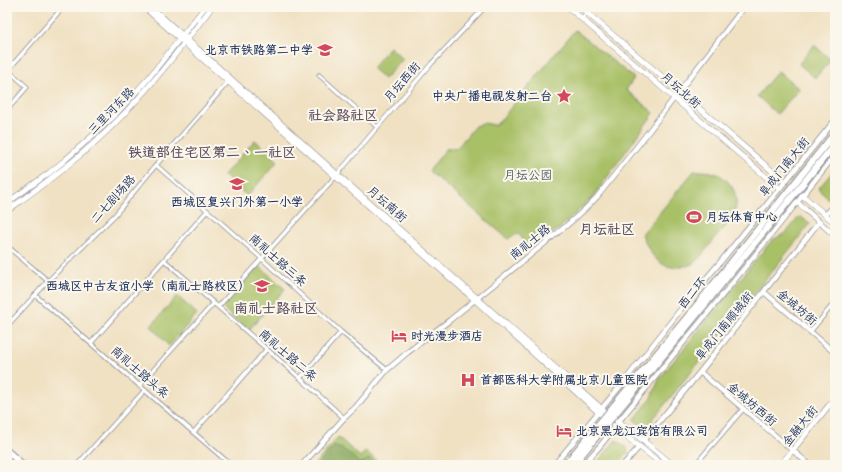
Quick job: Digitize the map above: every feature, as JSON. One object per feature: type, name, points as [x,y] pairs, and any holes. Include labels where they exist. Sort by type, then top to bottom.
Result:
[{"type":"highway","name":"西二环","points":[[565,465],[689,315],[835,133]]},
{"type":"highway","name":"西二环","points":[[574,465],[835,144]]},
{"type":"highway","points":[[7,451],[23,465]]},
{"type":"main road","name":"月坛南街","points":[[144,7],[184,39],[609,418]]},
{"type":"main road","name":"月坛南街","points":[[151,7],[228,82],[336,175]]},
{"type":"main road","name":"三里河东路","points":[[7,211],[58,174],[102,136],[126,112],[146,90],[184,39],[205,7]]},
{"type":"main road","name":"三里河东路","points":[[7,203],[54,169],[120,110],[212,7]]},
{"type":"main road","name":"月坛北街","points":[[568,7],[779,188]]},
{"type":"main road","name":"月坛北街","points":[[580,7],[785,182]]},
{"type":"main road","points":[[802,195],[835,223]]},
{"type":"main road","points":[[797,202],[835,236]]},
{"type":"main road","name":"金融大街","points":[[780,465],[793,452],[835,398]]},
{"type":"main road","points":[[609,418],[618,421],[629,429],[673,465]]},
{"type":"main road","points":[[609,418],[615,427],[663,465]]},
{"type":"main road","points":[[784,465],[793,452]]},
{"type":"street","points":[[7,110],[27,87],[8,69],[63,7]]},
{"type":"street","name":"月坛西街","points":[[218,307],[336,175],[432,63],[485,7]]},
{"type":"street","points":[[582,19],[591,7]]},
{"type":"street","name":"南礼士路","points":[[302,465],[344,418],[355,408],[387,370],[476,299],[584,210],[597,197],[744,7]]},
{"type":"street","points":[[319,76],[377,127]]},
{"type":"street","name":"二七剧场路","points":[[7,326],[48,281],[114,215],[228,82]]},
{"type":"street","name":"阜成门南大街","points":[[554,465],[623,383],[688,300],[835,120]]},
{"type":"street","points":[[582,465],[615,427],[618,421],[734,281],[835,155]]},
{"type":"street","name":"南礼士路三条","points":[[156,165],[261,258],[341,332],[387,370]]},
{"type":"street","points":[[797,167],[814,180]]},
{"type":"street","points":[[785,182],[802,195]]},
{"type":"street","points":[[779,188],[797,202]]},
{"type":"street","points":[[826,215],[835,204]]},
{"type":"street","points":[[91,343],[207,211]]},
{"type":"street","name":"阜成门南顺城街","points":[[644,441],[819,222]]},
{"type":"street","points":[[7,246],[48,281]]},
{"type":"street","name":"南礼士路二条","points":[[164,260],[344,418]]},
{"type":"street","name":"金城坊街","points":[[764,292],[835,353]]},
{"type":"street","name":"南礼士路头条","points":[[35,295],[231,465]]},
{"type":"street","points":[[810,332],[835,302]]},
{"type":"street","points":[[139,386],[214,303]]},
{"type":"street","points":[[300,378],[341,332]]},
{"type":"street","points":[[194,432],[266,350]]},
{"type":"street","name":"金城坊西街","points":[[700,372],[743,410],[810,465]]},
{"type":"street","points":[[623,383],[639,396]]},
{"type":"street","points":[[77,465],[145,390]]},
{"type":"street","points":[[609,418],[631,390]]},
{"type":"street","points":[[695,465],[743,410]]},
{"type":"street","points":[[623,465],[640,446]]},
{"type":"green space","name":"月坛公园","points":[[575,30],[634,78],[626,90],[654,113],[592,198],[560,228],[528,247],[519,234],[508,239],[429,171],[446,149],[457,148],[475,126],[483,123],[495,125],[499,122]]},
{"type":"green space","points":[[814,45],[831,60],[815,78],[799,64]]},
{"type":"green space","points":[[390,47],[403,59],[384,79],[372,68]]},
{"type":"green space","points":[[778,71],[799,89],[777,114],[757,96]]},
{"type":"green space","points":[[255,140],[278,161],[247,196],[224,175]]},
{"type":"green space","points":[[835,169],[835,191],[828,199],[818,189]]},
{"type":"green space","name":"月坛体育中心","points":[[694,171],[713,172],[726,180],[733,189],[736,206],[732,216],[723,230],[695,262],[687,266],[668,266],[662,264],[656,259],[648,248],[642,234]]},
{"type":"green space","points":[[800,216],[810,224],[645,429],[634,420],[652,397],[659,379],[772,240],[786,233]]},
{"type":"green space","points":[[259,266],[285,289],[248,331],[222,307]]},
{"type":"green space","points":[[177,296],[197,314],[169,346],[151,326]]},
{"type":"green space","points":[[338,437],[360,457],[366,451],[381,465],[314,465]]},
{"type":"green space","points":[[616,440],[627,448],[628,453],[616,465],[595,465]]},
{"type":"green space","points":[[334,446],[343,449],[361,463],[369,459],[377,465],[322,465],[320,462]]},
{"type":"place","name":"北京市铁路第二中学","points":[[325,50]]},
{"type":"place","name":"中央广播电视发射二台","points":[[564,96]]},
{"type":"place","name":"西城区复兴门外第一小学","points":[[237,184]]},
{"type":"place","name":"月坛体育中心","points":[[694,217]]},
{"type":"place","name":"西城区中古友谊小学（南礼士路校区）","points":[[262,286]]},
{"type":"place","name":"时光漫步酒店","points":[[399,336]]},
{"type":"place","name":"首都医科大学附属北京儿童医院","points":[[468,380]]},
{"type":"place","name":"北京黑龙江宾馆有限公司","points":[[564,431]]},
{"type":"district","name":"社会路社区","points":[[343,115]]},
{"type":"district","name":"铁道部住宅区第二、一社区","points":[[212,152]]},
{"type":"district","name":"月坛社区","points":[[607,229]]},
{"type":"district","name":"南礼士路社区","points":[[276,308]]}]
